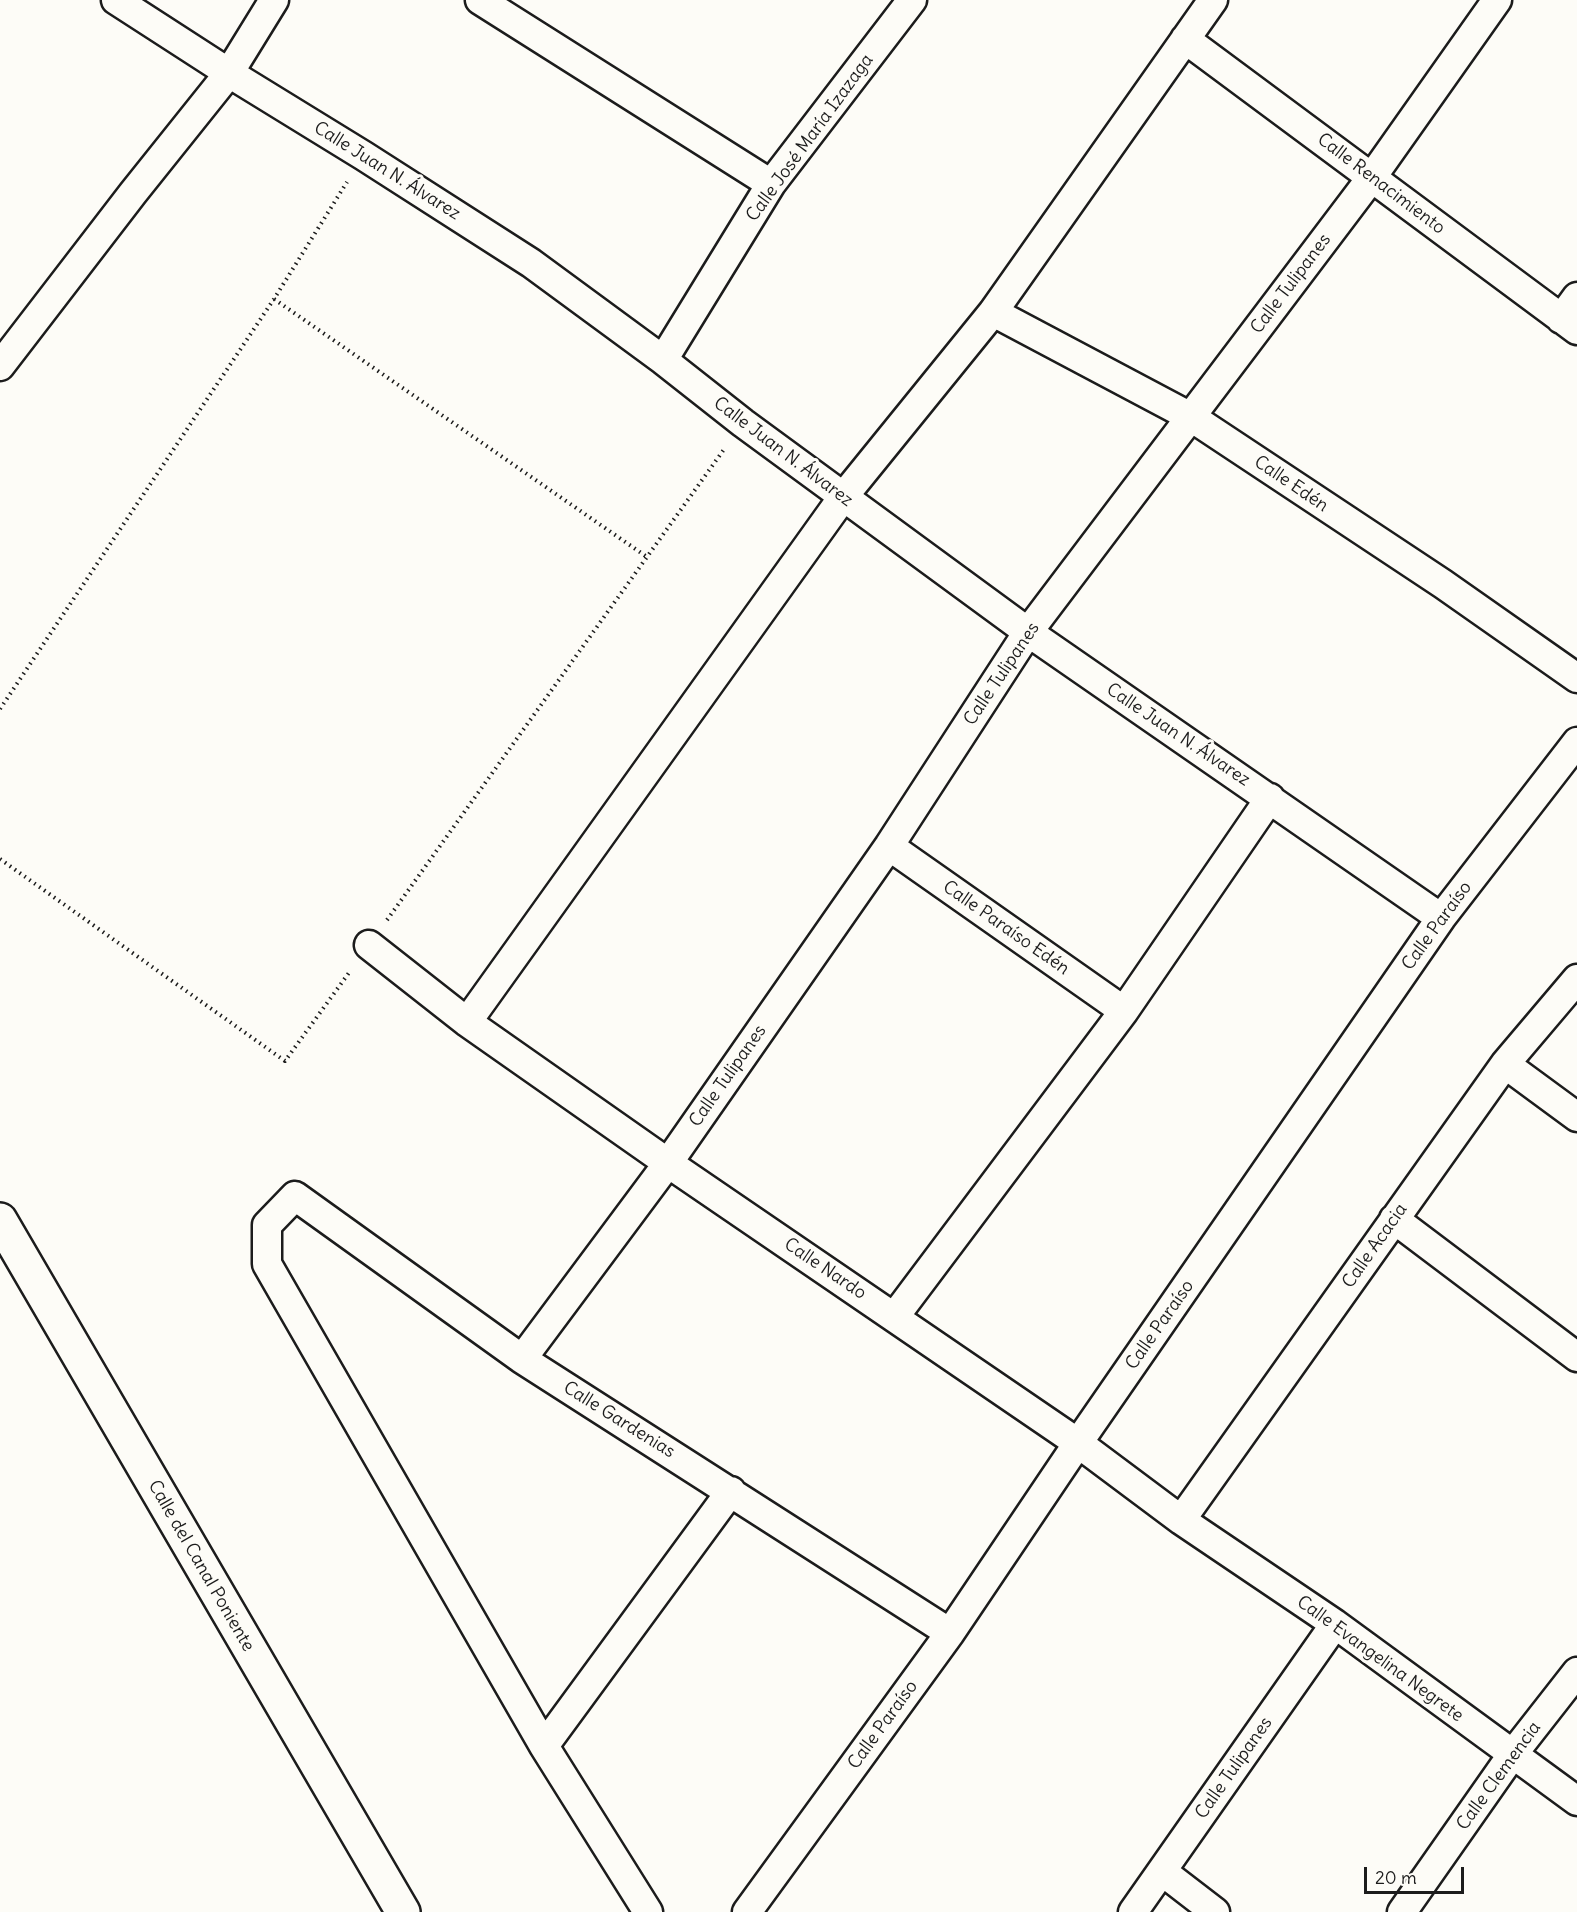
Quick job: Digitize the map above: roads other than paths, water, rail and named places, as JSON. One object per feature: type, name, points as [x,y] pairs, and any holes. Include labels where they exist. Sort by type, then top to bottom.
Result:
[{"type":"main road","name":"Calle del Canal Poniente","points":[[0,1220],[403,1912]]},
{"type":"street","name":"Calle Juan N. Álvarez","points":[[116,0],[531,263],[663,360],[742,423],[1028,632],[1441,918]]},
{"type":"street","points":[[0,366],[229,73],[274,0]]},
{"type":"street","points":[[480,0],[771,184]]},
{"type":"street","points":[[467,1022],[843,497],[993,312],[1213,0]]},
{"type":"street","name":"Calle Tulipanes","points":[[522,1359],[668,1163],[889,846],[1028,632],[1372,177],[1497,0]]},
{"type":"street","name":"Calle José María Izazaga","points":[[663,360],[771,184],[902,4]]},
{"type":"street","name":"Calle Renacimiento","points":[[1185,39],[1372,177],[1572,315]]},
{"type":"street","name":"Calle Edén","points":[[993,312],[1191,417],[1443,584],[1577,678]]},
{"type":"street","name":"Calle Paraíso","points":[[747,1912],[950,1633],[1078,1443],[1441,918],[1577,742]]},
{"type":"street","points":[[895,1316],[1124,1011],[1270,798]]},
{"type":"street","name":"Calle Paraíso Edén","points":[[889,846],[1124,1011]]},
{"type":"street","name":"Calle Nardo","points":[[369,945],[467,1022],[668,1163],[1078,1443],[1181,1520]]},
{"type":"street","name":"Calle Acacia","points":[[1181,1520],[1505,1064],[1577,979]]},
{"type":"street","points":[[1505,1064],[1577,1117]]},
{"type":"street","name":"Calle Gardenias","points":[[544,1746],[267,1264],[267,1225],[295,1196],[522,1359],[950,1633]]},
{"type":"street","points":[[1394,1220],[1577,1357]]},
{"type":"street","points":[[648,1912],[544,1746],[731,1491]]},
{"type":"street","name":"Calle Evangelina Negrete","points":[[1181,1520],[1335,1624],[1577,1801]]},
{"type":"street","name":"Calle Tulipanes","points":[[1133,1912],[1335,1624]]},
{"type":"street","name":"Calle Clemencia","points":[[1402,1912],[1512,1755],[1577,1672]]},
{"type":"street","points":[[1162,1872],[1215,1912]]}]
